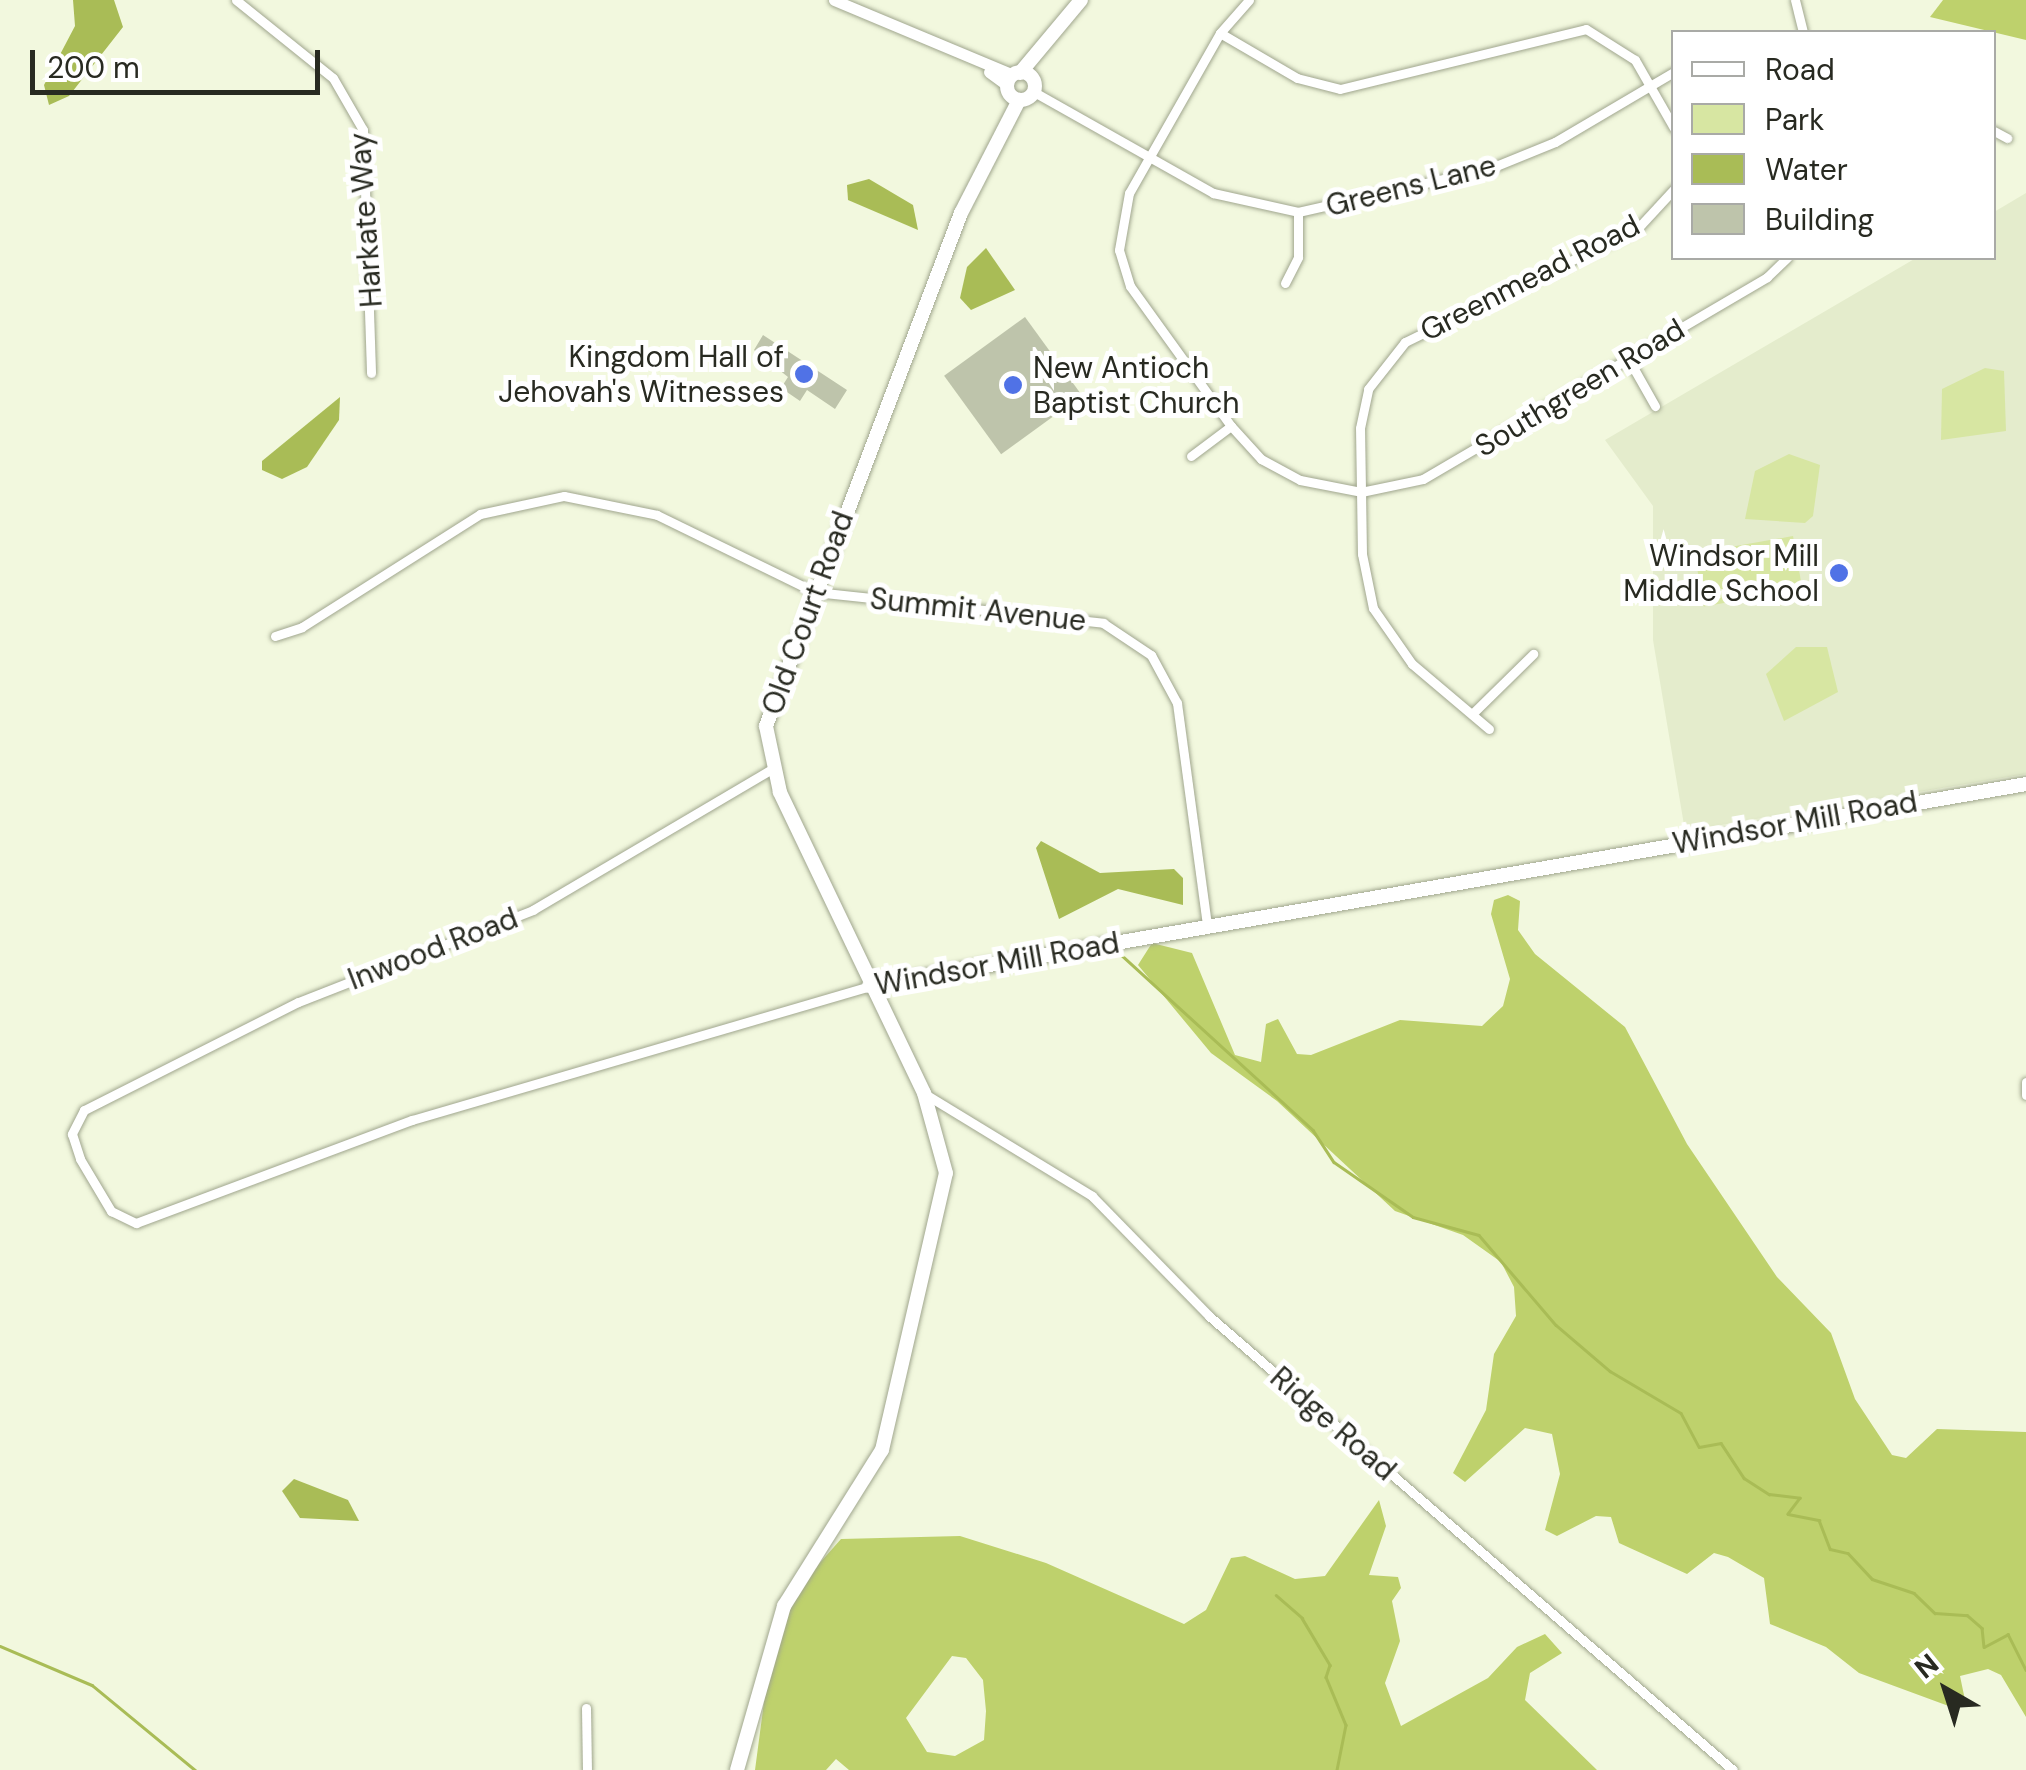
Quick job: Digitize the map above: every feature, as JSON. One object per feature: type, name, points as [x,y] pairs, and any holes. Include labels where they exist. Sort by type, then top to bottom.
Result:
[{"type":"main road","name":"Old Court Road","points":[[737,1770],[784,1606],[809,1558],[864,1490],[890,1425],[945,1188],[944,1143],[772,769],[766,726],[967,197],[1004,124],[1016,84],[1081,0]]},
{"type":"main road","points":[[1016,84],[1034,92]]},
{"type":"main road","name":"Windsor Mill Road","points":[[869,986],[2026,784]]},
{"type":"street","points":[[834,0],[1016,84]]},
{"type":"street","points":[[1250,0],[1220,33],[1122,213],[1122,269],[1231,426],[1282,472],[1362,492]]},
{"type":"street","points":[[1795,0],[1802,30]]},
{"type":"street","name":"Harkate Way","points":[[243,2],[334,78],[363,130],[371,373]]},
{"type":"street","points":[[1220,33],[1297,78],[1340,90],[1586,29],[1623,47],[1652,86],[1671,122]]},
{"type":"street","name":"Greens Lane","points":[[1034,92],[1213,193],[1298,212],[1491,168],[1555,142],[1671,74]]},
{"type":"street","points":[[1996,132],[2007,138]]},
{"type":"street","name":"Greenmead Road","points":[[1489,729],[1384,630],[1366,583],[1362,408],[1390,354],[1638,228],[1671,192]]},
{"type":"street","points":[[1286,283],[1298,257],[1298,212]]},
{"type":"street","name":"Southgreen Road","points":[[1362,492],[1424,479],[1629,360],[1783,260]]},
{"type":"street","points":[[1629,360],[1656,406]]},
{"type":"street","points":[[1192,456],[1231,426]]},
{"type":"street","points":[[275,636],[302,627],[480,514],[564,496],[647,511],[815,592]]},
{"type":"street","name":"Summit Avenue","points":[[815,592],[1085,618],[1137,642],[1163,670],[1176,703],[1208,926]]},
{"type":"street","points":[[1472,714],[1532,654]]},
{"type":"street","name":"Inwood Road","points":[[84,1110],[298,1002],[532,910],[772,769]]},
{"type":"street","name":"Windsor Mill Road","points":[[84,1110],[72,1134],[80,1158],[111,1211],[136,1223],[412,1120],[869,986]]},
{"type":"street","points":[[2026,1082],[2026,1095]]},
{"type":"street","name":"Ridge Road","points":[[924,1093],[1092,1196],[1209,1316],[1734,1770]]},
{"type":"street","points":[[586,1708],[587,1770]]},
{"type":"shaded area","points":[[1943,0],[2026,0],[2026,40],[1996,30],[1930,17]]},
{"type":"shaded area","name":"Windsor Mill Middle School","points":[[2026,193],[2026,774],[1685,831],[1653,640],[1653,506],[1605,440],[1913,260],[1996,260],[1996,211]]},
{"type":"shaded area","points":[[1508,895],[1520,901],[1518,930],[1535,954],[1625,1027],[1687,1144],[1777,1277],[1831,1333],[1855,1399],[1892,1455],[1906,1458],[1937,1429],[2026,1432],[2026,1717],[2001,1675],[1988,1669],[1960,1676],[1965,1700],[1954,1708],[1859,1673],[1826,1647],[1770,1624],[1764,1578],[1728,1557],[1714,1553],[1687,1574],[1619,1543],[1611,1517],[1596,1516],[1557,1536],[1545,1530],[1560,1474],[1552,1434],[1525,1428],[1465,1482],[1453,1473],[1486,1410],[1494,1354],[1516,1316],[1514,1287],[1501,1262],[1463,1235],[1395,1211],[1277,1101],[1211,1053],[1138,965],[1152,943],[1192,953],[1235,1055],[1261,1062],[1266,1024],[1278,1019],[1297,1054],[1311,1055],[1400,1020],[1482,1026],[1503,1006],[1510,979],[1491,914],[1494,900]]},
{"type":"shaded area","points":[[1379,1500],[1386,1526],[1369,1575],[1398,1577],[1401,1588],[1392,1601],[1400,1641],[1385,1683],[1401,1726],[1488,1678],[1517,1647],[1545,1634],[1562,1653],[1530,1673],[1525,1700],[1597,1770],[849,1770],[836,1759],[826,1770],[755,1770],[771,1649],[802,1583],[841,1539],[960,1536],[1046,1563],[1184,1624],[1206,1610],[1231,1558],[1245,1556],[1295,1579],[1325,1576]],"holes":[[[952,1656],[966,1658],[983,1680],[984,1740],[955,1756],[927,1752],[906,1718]]]},
{"type":"green space","points":[[1985,368],[2004,371],[2006,431],[1941,440],[1942,389]]},
{"type":"green space","points":[[1789,454],[1820,465],[1813,516],[1805,523],[1745,519],[1755,471]]},
{"type":"green space","points":[[1793,536],[1802,589],[1704,607],[1695,553]]},
{"type":"green space","points":[[1796,647],[1827,647],[1838,692],[1784,721],[1766,674]]},
{"type":"water","points":[[73,0],[114,0],[123,27],[69,96],[49,105],[44,85],[75,26]]},
{"type":"water","points":[[869,179],[913,205],[918,230],[848,200],[847,185]]},
{"type":"water","points":[[986,248],[1015,290],[971,310],[960,298],[967,267]]},
{"type":"water","points":[[340,397],[339,420],[307,467],[282,479],[262,470],[262,461]]},
{"type":"water","points":[[1041,841],[1100,873],[1174,869],[1183,878],[1183,905],[1118,889],[1059,919],[1036,848]]},
{"type":"water","points":[[294,1479],[348,1500],[359,1521],[300,1518],[282,1491]]},
{"type":"building","name":"New Antioch Baptist Church","points":[[1025,317],[1082,395],[1001,454],[944,376]]},
{"type":"building","name":"Kingdom Hall of Jehovah's Witnesses","points":[[763,335],[847,390],[835,409],[807,390],[800,401],[781,388],[788,377],[754,350]]},
{"type":"waterway","points":[[1116,950],[1313,1130],[1334,1162],[1413,1217],[1479,1235],[1556,1325],[1610,1371],[1681,1413],[1699,1447],[1721,1443],[1744,1478],[1769,1494],[1800,1498],[1788,1514],[1819,1520],[1830,1549],[1848,1553],[1872,1579],[1914,1593],[1935,1613],[1967,1615],[1982,1628],[1984,1647],[2008,1634],[2026,1670]]},
{"type":"waterway","points":[[1276,1595],[1302,1618],[1330,1665],[1326,1677],[1346,1725],[1337,1770]]},
{"type":"waterway","points":[[0,1646],[92,1685],[195,1770]]},
{"type":"place","name":"Kingdom Hall of Jehovah's Witnesses","points":[[804,374]]},
{"type":"place","name":"New Antioch Baptist Church","points":[[1013,385]]},
{"type":"place","name":"Windsor Mill Middle School","points":[[1839,573]]}]
